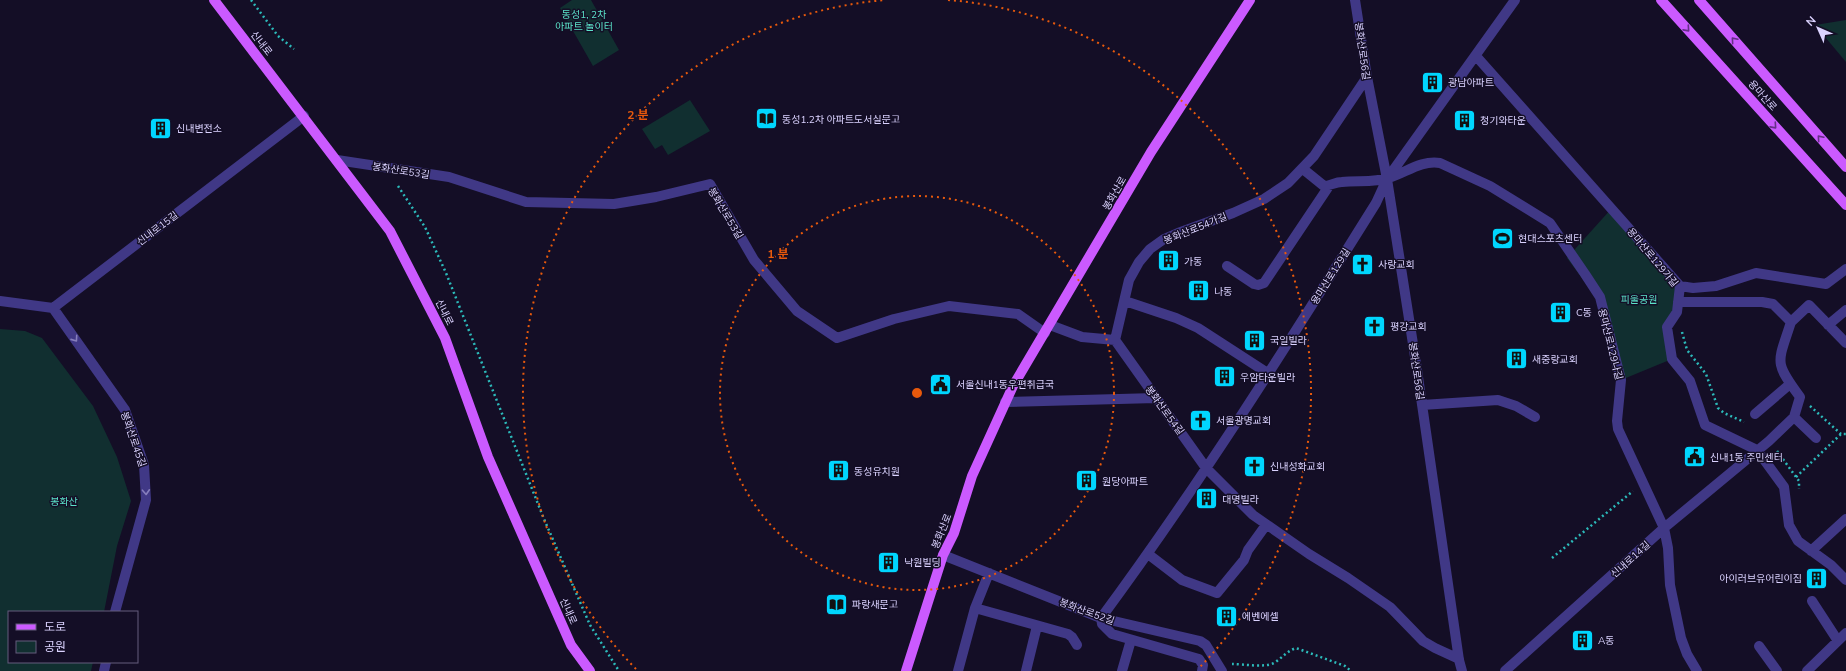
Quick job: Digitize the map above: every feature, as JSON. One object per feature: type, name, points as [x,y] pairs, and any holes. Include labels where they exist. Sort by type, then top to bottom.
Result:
[{"type":"main road","name":"신내로","points":[[214,0],[390,230],[445,338],[488,457],[571,645],[590,671]]},
{"type":"main road","name":"봉화산로","points":[[906,671],[943,555],[954,533],[972,476],[1005,402],[1151,152],[1250,0]]},
{"type":"main road","name":"용마산로","points":[[1661,0],[1846,205]]},
{"type":"main road","name":"용마산로","points":[[1699,0],[1846,167]]},
{"type":"street","name":"봉화산로56길","points":[[1355,0],[1367,77],[1387,179],[1462,671]]},
{"type":"street","name":"용마산로129길","points":[[1101,618],[1148,554],[1269,374],[1376,203],[1387,179],[1515,0]]},
{"type":"street","name":"용마산로129가길","points":[[1476,56],[1680,286],[1678,307],[1667,327],[1672,359],[1690,381],[1705,425],[1757,450],[1784,487],[1789,525],[1798,541],[1831,565],[1846,580]]},
{"type":"street","name":"봉화산로54가길","points":[[1115,340],[1129,280],[1139,262],[1150,249],[1164,239],[1233,213],[1264,199],[1288,184],[1314,156],[1367,77]]},
{"type":"street","name":"신내로15길","points":[[53,308],[304,116]]},
{"type":"street","name":"봉화산로53길","points":[[337,160],[449,177],[526,202],[614,204],[656,197],[710,184],[754,260],[797,311],[836,338],[894,319],[949,306],[1018,314],[1047,329]]},
{"type":"street","name":"용마산로129나길","points":[[1387,179],[1422,163],[1431,161],[1440,163],[1490,186],[1550,223],[1600,297],[1621,380],[1616,421],[1618,429],[1664,528],[1668,548],[1670,585],[1681,638],[1687,654],[1697,671]]},
{"type":"street","points":[[1303,169],[1324,186],[1329,186],[1339,182],[1387,179]]},
{"type":"street","points":[[1227,266],[1254,284],[1258,285],[1264,283],[1329,186]]},
{"type":"street","points":[[1680,286],[1693,288],[1716,286],[1756,273],[1826,284],[1846,269]]},
{"type":"street","points":[[0,301],[53,308]]},
{"type":"street","points":[[1125,301],[1176,318],[1198,328],[1269,374]]},
{"type":"street","points":[[1678,307],[1762,302],[1773,304],[1790,322]]},
{"type":"street","points":[[1816,438],[1794,417],[1800,397],[1783,375],[1780,360],[1783,342],[1790,322],[1809,306],[1846,343]]},
{"type":"street","name":"봉화산로45길","points":[[53,308],[126,410],[144,465],[146,500],[115,611]]},
{"type":"street","points":[[1828,326],[1846,310]]},
{"type":"street","points":[[1047,329],[1082,337],[1115,340]]},
{"type":"street","name":"봉화산로54길","points":[[1115,340],[1206,468],[1253,515],[1390,607],[1423,641],[1459,659]]},
{"type":"street","points":[[1755,414],[1790,384]]},
{"type":"street","points":[[1005,402],[1156,398]]},
{"type":"street","points":[[1422,405],[1498,400],[1516,406],[1535,416]]},
{"type":"street","name":"신내로14길","points":[[1505,671],[1664,528],[1769,441],[1794,417]]},
{"type":"street","points":[[1811,551],[1846,519]]},
{"type":"street","points":[[1148,554],[1182,580],[1217,594],[1244,560],[1248,550],[1266,525]]},
{"type":"street","name":"봉화산로52길","points":[[943,555],[1101,618],[1200,641],[1206,645],[1220,668]]},
{"type":"street","points":[[958,671],[975,608],[989,573]]},
{"type":"street","points":[[1812,601],[1838,641]]},
{"type":"street","points":[[975,608],[1068,634],[1072,636],[1077,645]]},
{"type":"street","points":[[1101,618],[1102,624],[1109,632],[1131,640],[1199,659],[1203,665],[1202,671]]},
{"type":"street","points":[[1026,671],[1037,626]]},
{"type":"street","points":[[1811,670],[1846,633]]},
{"type":"street","points":[[1122,671],[1131,640]]},
{"type":"street","points":[[1759,646],[1777,671]]},
{"type":"path","points":[[251,0],[278,36],[294,49]]},
{"type":"path","points":[[398,186],[425,227],[446,273],[544,519],[590,625],[599,641],[620,671]]},
{"type":"path","points":[[1678,307],[1687,350],[1706,374],[1718,408],[1724,413],[1748,424]]},
{"type":"path","points":[[1800,397],[1841,434],[1846,434]]},
{"type":"path","points":[[1796,477],[1841,434]]},
{"type":"path","points":[[1769,441],[1799,481],[1800,495]]},
{"type":"path","points":[[1552,558],[1633,491],[1645,487]]},
{"type":"path","points":[[1220,668],[1266,665],[1274,663],[1290,650],[1296,648],[1345,666],[1351,671]]},
{"type":"green space","name":"동성1, 2차 아파트 놀이터","points":[[572,0],[591,0],[619,50],[593,66],[560,8]]},
{"type":"green space","points":[[1846,20],[1846,62],[1815,25]]},
{"type":"green space","points":[[690,100],[710,131],[668,155],[662,145],[655,149],[642,129]]},
{"type":"green space","name":"피울공원","points":[[1612,208],[1680,286],[1677,312],[1667,327],[1672,359],[1621,380],[1599,301],[1567,258]]},
{"type":"green space","name":"봉화산","points":[[0,329],[25,331],[42,338],[93,406],[117,457],[131,501],[117,546],[104,611],[8,611],[8,663],[93,663],[91,671],[0,671]]},
{"type":"place","name":"광남아파트","points":[[1432,82]]},
{"type":"place","name":"동성1.2차 아파트도서실문고","points":[[767,119]]},
{"type":"place","name":"청기와타운","points":[[1464,120]]},
{"type":"place","name":"신내변전소","points":[[160,128]]},
{"type":"place","name":"현대스포츠센터","points":[[1503,238]]},
{"type":"place","name":"가동","points":[[1168,261]]},
{"type":"place","name":"사랑교회","points":[[1363,264]]},
{"type":"place","name":"나동","points":[[1199,291]]},
{"type":"place","name":"C동","points":[[1560,312]]},
{"type":"place","name":"평강교회","points":[[1375,326]]},
{"type":"place","name":"국일빌라","points":[[1254,340]]},
{"type":"place","name":"새중랑교회","points":[[1516,359]]},
{"type":"place","name":"우암타운빌라","points":[[1224,377]]},
{"type":"place","name":"서울신내1동우편취급국","points":[[940,384]]},
{"type":"place","name":"서울광명교회","points":[[1200,420]]},
{"type":"place","name":"신내1동 주민센터","points":[[1695,457]]},
{"type":"place","name":"신내성화교회","points":[[1254,466]]},
{"type":"place","name":"동성유치원","points":[[839,471]]},
{"type":"place","name":"원당아파트","points":[[1086,481]]},
{"type":"place","name":"대명빌라","points":[[1206,499]]},
{"type":"place","name":"낙원빌딩","points":[[889,562]]},
{"type":"place","name":"아이러브유어린이집","points":[[1817,578]]},
{"type":"place","name":"파랑새문고","points":[[836,604]]},
{"type":"place","name":"에벤에셀","points":[[1227,616]]},
{"type":"place","name":"A동","points":[[1582,640]]}]
